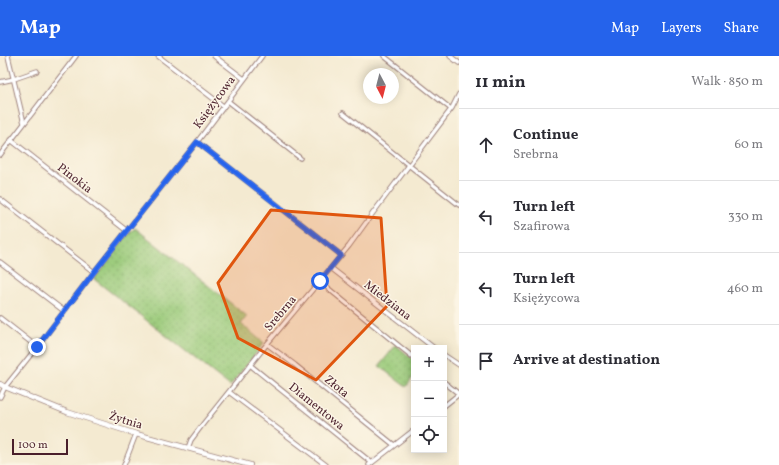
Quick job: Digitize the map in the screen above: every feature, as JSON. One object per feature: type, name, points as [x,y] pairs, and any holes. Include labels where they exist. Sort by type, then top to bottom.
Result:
[{"type":"street","points":[[8,56],[24,123]]},
{"type":"street","points":[[0,155],[76,56]]},
{"type":"street","points":[[158,56],[224,106]]},
{"type":"street","points":[[214,56],[244,79]]},
{"type":"street","name":"Księżycowa","points":[[0,397],[5,387],[197,142],[262,56]]},
{"type":"street","points":[[384,56],[451,110]]},
{"type":"street","points":[[450,56],[459,63]]},
{"type":"street","points":[[0,82],[14,79],[37,70]]},
{"type":"street","name":"Srebrna","points":[[188,448],[191,440],[250,365],[349,246],[372,213],[451,110],[459,94]]},
{"type":"street","points":[[228,101],[300,158]]},
{"type":"street","points":[[343,113],[459,205]]},
{"type":"street","name":"Pinokia","points":[[11,140],[127,231]]},
{"type":"street","points":[[197,142],[341,255]]},
{"type":"street","points":[[0,198],[94,272]]},
{"type":"street","points":[[0,262],[64,311]]},
{"type":"street","name":"Miedziana","points":[[331,268],[430,345]]},
{"type":"street","points":[[320,281],[411,356]]},
{"type":"street","points":[[0,318],[37,347]]},
{"type":"street","name":"Złota","points":[[267,344],[394,445]]},
{"type":"street","points":[[447,357],[459,365]]},
{"type":"street","name":"Diamentowa","points":[[250,365],[371,464]]},
{"type":"street","name":"Żytnia","points":[[0,384],[67,412],[136,434],[250,465]]},
{"type":"street","points":[[447,384],[459,394],[447,404]]},
{"type":"street","points":[[229,392],[326,465]]},
{"type":"street","points":[[371,464],[411,432]]},
{"type":"street","points":[[124,465],[136,434]]},
{"type":"highlighted area","points":[[271,210],[381,218],[387,306],[316,380],[238,338],[218,283]]},
{"type":"green space","points":[[135,228],[247,316],[241,324],[264,343],[230,386],[94,279],[127,235]]},
{"type":"green space","points":[[396,345],[411,358],[411,380],[406,387],[379,366]]},
{"type":"route","points":[[37,347],[94,272],[197,142],[341,255],[320,281]]}]
